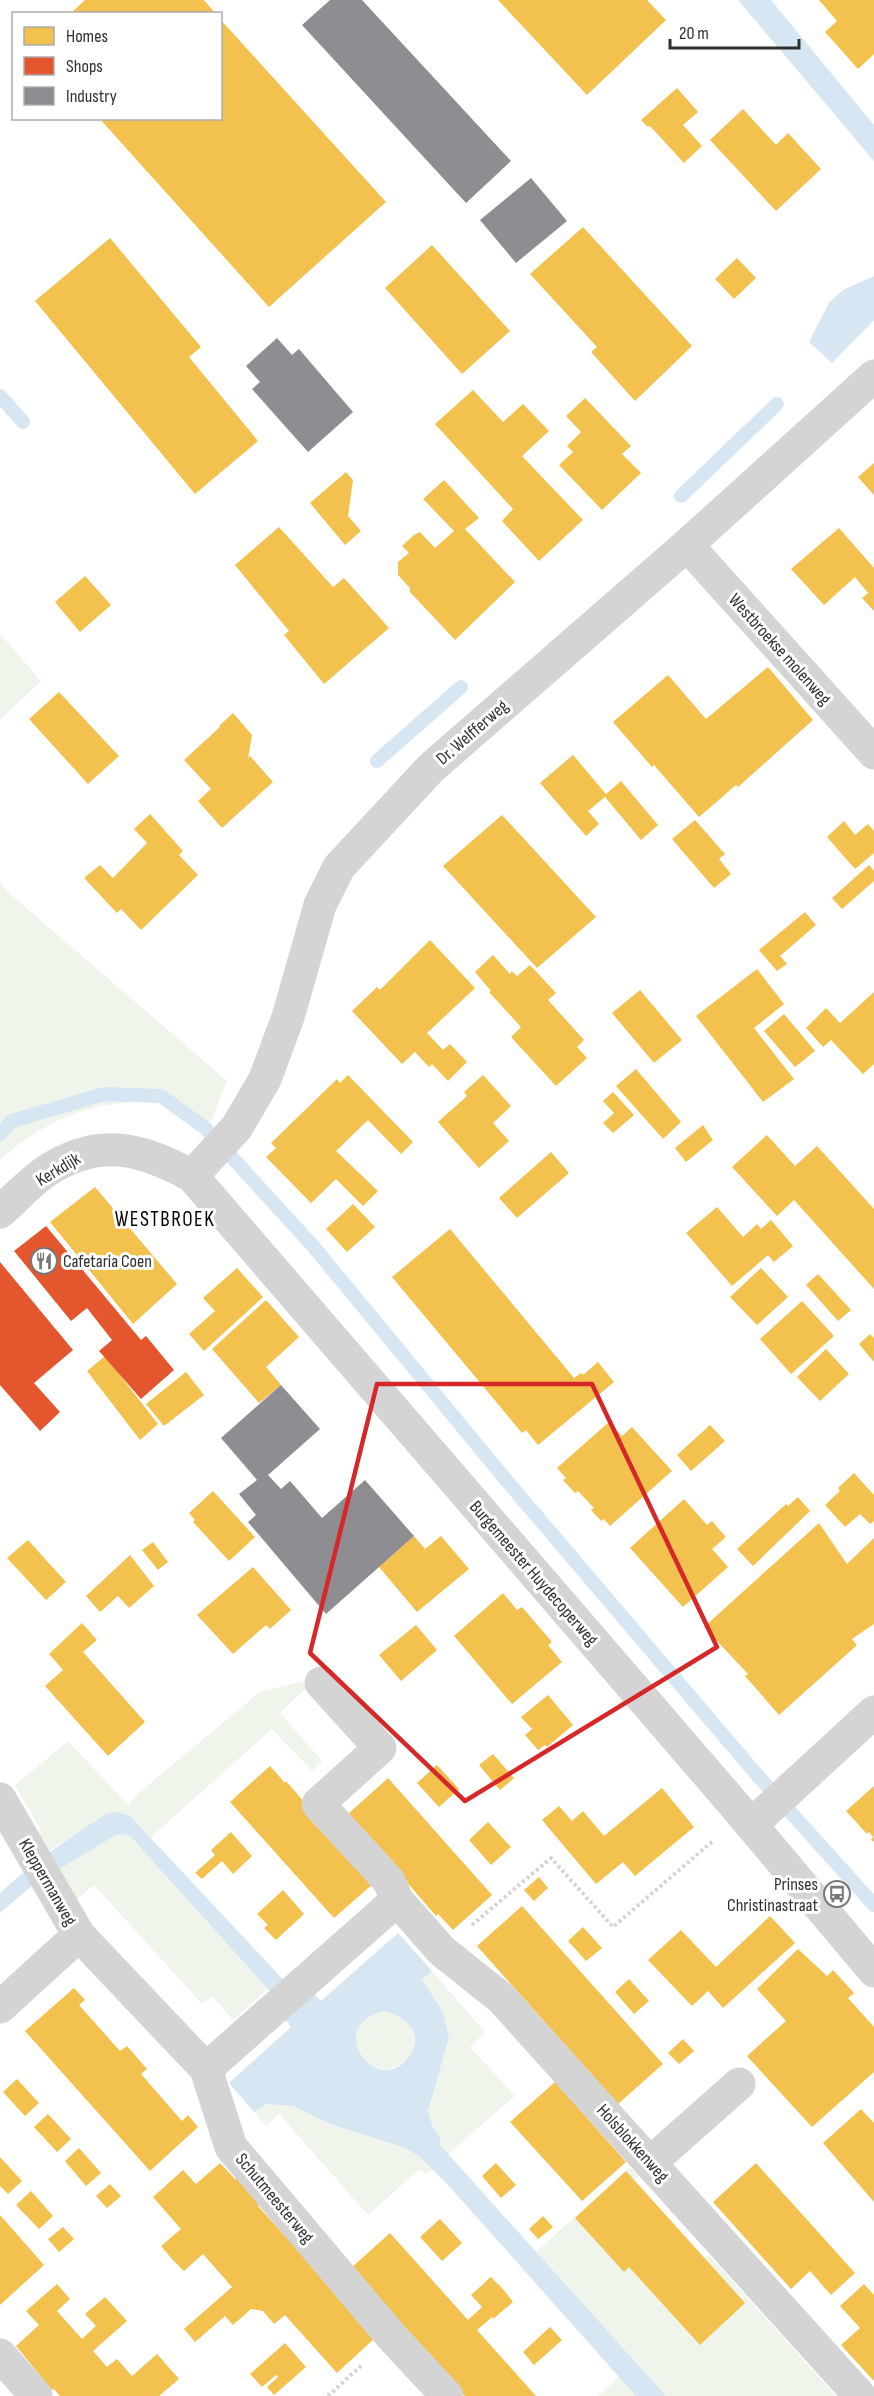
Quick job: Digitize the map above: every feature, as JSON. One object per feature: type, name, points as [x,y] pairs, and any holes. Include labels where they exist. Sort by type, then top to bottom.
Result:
[{"type":"street","name":"Dr. Welfferweg","points":[[197,1170],[229,1135],[246,1112],[265,1079],[288,1017],[320,905],[339,867],[431,768],[687,545],[874,376]]},
{"type":"street","name":"Westbroekse molenweg","points":[[687,545],[874,753]]},
{"type":"street","name":"Kerkdijk","points":[[0,1212],[44,1173],[75,1155],[90,1150],[130,1151],[197,1170]]},
{"type":"street","name":"Burgemeester Huydecoperweg","points":[[197,1170],[874,1971]]},
{"type":"street","name":"Holsblokkenweg","points":[[321,1683],[380,1748],[318,1804],[388,1881],[397,1900],[442,1951],[501,1998],[860,2396]]},
{"type":"street","points":[[741,1813],[874,1712]]},
{"type":"street","name":"Kleppermanweg","points":[[0,1799],[79,1935],[0,2007]]},
{"type":"street","points":[[206,2069],[397,1900]]},
{"type":"street","name":"Schutmeesterweg","points":[[79,1935],[206,2069],[231,2147],[392,2337],[447,2396]]},
{"type":"street","points":[[651,2162],[739,2084]]},
{"type":"street","points":[[0,2355],[36,2396]]},
{"type":"path","points":[[442,1951],[550,1858],[613,1927],[726,1830],[713,1816],[741,1813]]},
{"type":"path","points":[[328,2396],[392,2337]]},
{"type":"highlighted area","points":[[377,1384],[592,1384],[717,1647],[465,1801],[310,1653]]},
{"type":"shaded area","points":[[0,634],[41,681],[0,720]]},
{"type":"shaded area","points":[[0,883],[227,1081],[211,1122],[157,1103],[129,1102],[109,1105],[89,1109],[51,1125],[33,1135],[0,1160]]},
{"type":"shaded area","points":[[316,1678],[280,1713],[322,1761],[312,1771],[272,1729],[150,1838],[130,1816],[106,1815],[47,1852],[35,1833],[41,1830],[15,1785],[68,1741],[128,1805],[141,1791],[260,1692]]},
{"type":"shaded area","points":[[125,1834],[131,1837],[269,1988],[233,2020],[212,1996],[202,2004],[94,1885],[76,1900],[58,1870],[116,1835]]},
{"type":"shaded area","points":[[432,1971],[485,2032],[470,2047],[515,2096],[448,2154],[440,2145],[441,2139],[433,2128],[428,2111],[449,2038],[422,1980]]},
{"type":"shaded area","points":[[385,2011],[396,2013],[409,2024],[414,2040],[412,2051],[401,2064],[385,2069],[374,2067],[361,2056],[356,2040],[358,2029],[369,2016]]},
{"type":"shaded area","points":[[267,2104],[293,2106],[330,2124],[403,2147],[419,2156],[433,2168],[426,2174],[420,2169],[368,2215],[279,2114],[266,2126],[254,2112]]},
{"type":"shaded area","points":[[630,2167],[639,2176],[614,2200],[684,2278],[709,2255],[836,2396],[666,2396],[536,2252]]},
{"type":"shaded area","points":[[619,2377],[636,2396],[598,2396]]},
{"type":"water","points":[[738,0],[771,0],[874,125],[874,161]]},
{"type":"water","points":[[874,276],[874,320],[832,363],[809,342],[829,303],[843,290]]},
{"type":"water","points":[[117,1812],[130,1816],[294,1991],[312,1992],[321,2001],[398,1933],[432,1971],[422,1980],[443,2012],[449,2038],[428,2111],[433,2128],[441,2139],[440,2145],[666,2396],[636,2396],[448,2185],[419,2156],[403,2147],[330,2124],[293,2106],[267,2104],[254,2112],[229,2083],[291,2027],[284,2018],[289,2012],[131,1837],[125,1834],[116,1835],[33,1885],[0,1913],[0,1893],[38,1861],[106,1814]],"holes":[[[385,2011],[405,2021],[414,2033],[415,2040],[410,2055],[397,2067],[384,2070],[372,2065],[362,2056],[357,2043],[358,2030],[366,2019]]]},
{"type":"building: Homes","points":[[85,0],[204,0],[214,12],[72,12]]},
{"type":"building: Homes","points":[[498,0],[647,0],[666,20],[587,95]]},
{"type":"building: Homes","points":[[819,0],[874,0],[874,54],[858,69],[825,32],[837,21]]},
{"type":"building: Homes","points":[[222,21],[386,202],[269,307],[101,120],[222,120]]},
{"type":"building: Homes","points":[[677,88],[698,112],[683,125],[702,146],[684,163],[650,126],[648,127],[641,120]]},
{"type":"building: Homes","points":[[743,109],[776,145],[788,133],[821,169],[776,211],[710,140]]},
{"type":"building: Homes","points":[[583,227],[692,346],[635,401],[591,352],[597,347],[530,274]]},
{"type":"building: Homes","points":[[110,238],[201,347],[189,357],[258,441],[195,494],[35,301]]},
{"type":"building: Homes","points":[[432,245],[510,331],[462,374],[385,288]]},
{"type":"building: Homes","points":[[737,258],[756,278],[734,299],[715,279]]},
{"type":"building: Homes","points":[[473,390],[503,422],[523,404],[549,431],[522,456],[583,520],[539,561],[502,521],[513,509],[435,424]]},
{"type":"building: Homes","points":[[585,398],[631,446],[622,454],[641,473],[602,510],[559,465],[573,452],[567,446],[581,432],[566,416]]},
{"type":"building: Homes","points":[[874,463],[874,495],[858,477]]},
{"type":"building: Homes","points":[[346,472],[353,480],[348,516],[361,531],[345,545],[310,503]]},
{"type":"building: Homes","points":[[444,480],[479,518],[465,529],[515,582],[455,640],[410,592],[410,588],[398,575],[398,562],[409,553],[402,546],[414,535],[420,532],[435,548],[454,531],[423,499]]},
{"type":"building: Homes","points":[[279,527],[333,587],[344,578],[389,628],[324,684],[284,635],[289,631],[235,565]]},
{"type":"building: Homes","points":[[839,528],[874,568],[874,611],[862,598],[868,593],[855,577],[824,605],[791,569]]},
{"type":"building: Homes","points":[[85,576],[111,605],[80,632],[55,602]]},
{"type":"building: Homes","points":[[768,667],[813,720],[738,787],[736,785],[699,817],[613,722],[668,675],[706,719]]},
{"type":"building: Homes","points":[[59,692],[119,756],[88,784],[29,719]]},
{"type":"building: Homes","points":[[233,713],[252,735],[248,758],[250,756],[273,782],[222,828],[198,801],[211,789],[184,760]]},
{"type":"building: Homes","points":[[573,755],[606,794],[621,781],[658,825],[641,840],[605,797],[588,811],[599,824],[586,836],[540,783]]},
{"type":"building: Homes","points":[[150,814],[183,851],[179,855],[198,875],[141,930],[121,909],[117,913],[84,878],[100,865],[113,878],[147,843],[134,829]]},
{"type":"building: Homes","points":[[502,815],[596,917],[537,968],[443,866]]},
{"type":"building: Homes","points":[[695,820],[725,854],[719,859],[731,874],[714,888],[672,839]]},
{"type":"building: Homes","points":[[844,821],[855,835],[868,824],[874,831],[874,853],[855,869],[827,837]]},
{"type":"building: Homes","points":[[869,865],[874,871],[874,881],[842,909],[832,898]]},
{"type":"building: Homes","points":[[805,912],[816,925],[780,956],[787,964],[777,971],[759,950]]},
{"type":"building: Homes","points":[[430,940],[475,988],[427,1033],[443,1050],[450,1044],[467,1062],[448,1081],[432,1064],[429,1067],[415,1052],[402,1064],[352,1011],[377,987],[380,990]]},
{"type":"building: Homes","points":[[493,955],[510,974],[512,971],[517,976],[530,965],[556,993],[548,1000],[584,1040],[577,1047],[587,1058],[556,1086],[511,1037],[521,1027],[489,992],[491,991],[475,972]]},
{"type":"building: Homes","points":[[757,969],[784,1004],[754,1028],[794,1079],[763,1102],[696,1016]]},
{"type":"building: Homes","points":[[640,990],[682,1040],[654,1063],[612,1013]]},
{"type":"building: Homes","points":[[874,992],[874,1064],[863,1074],[831,1040],[823,1047],[806,1028],[826,1008],[840,1023]]},
{"type":"building: Homes","points":[[784,1014],[815,1051],[795,1067],[764,1031]]},
{"type":"building: Homes","points":[[636,1069],[681,1122],[663,1139],[616,1086]]},
{"type":"building: Homes","points":[[348,1075],[413,1142],[401,1154],[368,1120],[336,1151],[378,1191],[363,1206],[336,1179],[311,1203],[266,1157],[276,1148],[271,1143],[337,1079],[340,1083]]},
{"type":"building: Homes","points":[[483,1075],[511,1106],[493,1123],[509,1141],[479,1168],[438,1122],[467,1096],[464,1092]]},
{"type":"building: Homes","points":[[613,1092],[634,1115],[613,1133],[603,1123],[614,1113],[603,1101]]},
{"type":"building: Homes","points":[[703,1125],[713,1140],[686,1162],[675,1148]]},
{"type":"building: Homes","points":[[767,1135],[795,1166],[817,1146],[874,1209],[874,1289],[794,1200],[777,1216],[732,1167]]},
{"type":"building: Homes","points":[[551,1152],[569,1173],[517,1218],[499,1198]]},
{"type":"building: Homes","points":[[95,1187],[177,1284],[133,1324],[50,1222]]},
{"type":"building: Homes","points":[[353,1204],[375,1227],[347,1252],[326,1229]]},
{"type":"building: Homes","points":[[717,1207],[743,1237],[757,1224],[761,1229],[771,1220],[793,1246],[774,1262],[768,1255],[732,1286],[686,1233]]},
{"type":"building: Homes","points":[[450,1229],[574,1378],[581,1373],[583,1375],[598,1362],[614,1382],[538,1445],[526,1430],[522,1433],[392,1277]]},
{"type":"building: Homes","points":[[237,1268],[263,1297],[204,1351],[189,1334],[215,1311],[203,1298]]},
{"type":"building: Homes","points":[[761,1268],[788,1297],[757,1325],[730,1297]]},
{"type":"building: Homes","points":[[818,1274],[851,1310],[838,1321],[806,1285]]},
{"type":"building: Homes","points":[[266,1300],[299,1337],[266,1367],[281,1385],[259,1403],[212,1349]]},
{"type":"building: Homes","points":[[802,1301],[834,1336],[791,1374],[760,1339]]},
{"type":"building: Homes","points":[[870,1334],[874,1338],[874,1362],[859,1344]]},
{"type":"building: Homes","points":[[826,1349],[849,1374],[820,1401],[797,1377]]},
{"type":"building: Homes","points":[[105,1356],[158,1424],[140,1440],[87,1371]]},
{"type":"building: Homes","points":[[186,1372],[204,1395],[164,1426],[146,1404]]},
{"type":"building: Homes","points":[[609,1422],[622,1436],[632,1427],[672,1471],[610,1526],[604,1519],[601,1521],[591,1510],[594,1508],[578,1491],[575,1493],[563,1480],[566,1478],[557,1468]]},
{"type":"building: Homes","points":[[710,1425],[725,1441],[691,1471],[677,1455]]},
{"type":"building: Homes","points":[[854,1473],[874,1495],[874,1521],[870,1524],[860,1514],[845,1527],[825,1505]]},
{"type":"building: Homes","points":[[213,1491],[255,1537],[229,1561],[193,1522],[195,1520],[189,1513]]},
{"type":"building: Homes","points":[[798,1497],[810,1511],[753,1566],[737,1549],[786,1504],[788,1506]]},
{"type":"building: Homes","points":[[684,1499],[707,1525],[712,1521],[726,1537],[712,1549],[728,1567],[683,1607],[630,1548]]},
{"type":"building: Homes","points":[[819,1523],[847,1564],[874,1538],[874,1624],[852,1639],[857,1645],[779,1715],[745,1676],[748,1674],[704,1627]]},
{"type":"building: Homes","points":[[414,1536],[425,1549],[441,1536],[469,1569],[417,1612],[379,1567]]},
{"type":"building: Homes","points":[[28,1540],[66,1582],[46,1600],[7,1558]]},
{"type":"building: Homes","points":[[153,1542],[168,1562],[158,1570],[142,1550]]},
{"type":"building: Homes","points":[[130,1555],[154,1586],[129,1608],[118,1596],[100,1612],[86,1596]]},
{"type":"building: Homes","points":[[253,1567],[291,1610],[270,1629],[266,1625],[233,1654],[197,1615]]},
{"type":"building: Homes","points":[[503,1593],[517,1610],[522,1607],[552,1642],[548,1645],[562,1662],[512,1704],[454,1636]]},
{"type":"building: Homes","points":[[82,1623],[97,1640],[83,1652],[145,1722],[108,1756],[45,1686],[63,1670],[49,1654]]},
{"type":"building: Homes","points":[[416,1625],[437,1650],[401,1681],[379,1655]]},
{"type":"building: Homes","points":[[548,1695],[573,1725],[547,1747],[545,1745],[538,1750],[525,1735],[532,1729],[521,1717]]},
{"type":"building: Homes","points":[[493,1754],[514,1778],[500,1790],[479,1765]]},
{"type":"building: Homes","points":[[437,1765],[459,1789],[439,1807],[417,1783]]},
{"type":"building: Homes","points":[[270,1766],[285,1783],[286,1781],[374,1883],[334,1918],[230,1802]]},
{"type":"building: Homes","points":[[388,1778],[492,1895],[453,1930],[438,1914],[436,1916],[348,1814]]},
{"type":"building: Homes","points":[[874,1786],[874,1842],[869,1832],[867,1834],[846,1811]]},
{"type":"building: Homes","points":[[662,1788],[694,1827],[635,1876],[623,1862],[596,1884],[542,1820],[559,1806],[572,1821],[583,1811],[604,1836]]},
{"type":"building: Homes","points":[[488,1822],[511,1847],[491,1865],[469,1840]]},
{"type":"building: Homes","points":[[231,1832],[252,1856],[233,1874],[222,1861],[202,1879],[195,1873],[215,1855],[211,1850]]},
{"type":"building: Homes","points":[[539,1877],[548,1888],[534,1901],[524,1890]]},
{"type":"building: Homes","points":[[283,1890],[304,1914],[276,1940],[264,1928],[268,1925],[257,1914]]},
{"type":"building: Homes","points":[[522,1906],[663,2064],[618,2104],[477,1946]]},
{"type":"building: Homes","points":[[770,1916],[795,1943],[723,2008],[708,1991],[692,2006],[648,1960],[681,1930],[716,1967]]},
{"type":"building: Homes","points":[[583,1927],[602,1948],[586,1961],[568,1941]]},
{"type":"building: Homes","points":[[798,1949],[827,1976],[833,1970],[854,1993],[848,1998],[874,2027],[874,2072],[812,2127],[747,2056],[786,2021],[757,1989]]},
{"type":"building: Homes","points":[[629,1979],[649,2001],[634,2014],[615,1992]]},
{"type":"building: Homes","points":[[74,1988],[85,2000],[79,2005],[120,2051],[127,2046],[147,2069],[141,2074],[182,2121],[188,2115],[198,2127],[150,2171],[25,2031]]},
{"type":"building: Homes","points":[[683,2039],[694,2051],[679,2064],[668,2053]]},
{"type":"building: Homes","points":[[17,2079],[39,2103],[25,2116],[3,2092]]},
{"type":"building: Homes","points":[[555,2082],[626,2162],[582,2201],[510,2122]]},
{"type":"building: Homes","points":[[861,2109],[874,2123],[874,2202],[823,2143]]},
{"type":"building: Homes","points":[[48,2114],[71,2139],[57,2152],[34,2127]]},
{"type":"building: Homes","points":[[79,2148],[101,2173],[86,2186],[65,2161]]},
{"type":"building: Homes","points":[[0,2157],[22,2181],[8,2194],[0,2186]]},
{"type":"building: Homes","points":[[220,2163],[235,2179],[237,2178],[260,2204],[258,2206],[376,2337],[337,2373],[285,2315],[274,2324],[263,2311],[251,2309],[233,2325],[225,2316],[195,2342],[184,2329],[232,2287],[203,2254],[184,2271],[172,2259],[161,2246],[181,2229],[153,2197],[183,2170],[196,2184]]},
{"type":"building: Homes","points":[[496,2163],[516,2185],[501,2198],[482,2176]]},
{"type":"building: Homes","points":[[756,2163],[855,2273],[831,2295],[810,2271],[791,2289],[713,2202]]},
{"type":"building: Homes","points":[[626,2171],[745,2303],[700,2345],[629,2267],[624,2272],[575,2218]]},
{"type":"building: Homes","points":[[110,2184],[121,2196],[107,2208],[96,2196]]},
{"type":"building: Homes","points":[[31,2191],[53,2216],[39,2229],[16,2205]]},
{"type":"building: Homes","points":[[0,2215],[44,2265],[0,2305]]},
{"type":"building: Homes","points":[[543,2216],[553,2227],[538,2239],[529,2229]]},
{"type":"building: Homes","points":[[440,2219],[462,2243],[442,2261],[420,2237]]},
{"type":"building: Homes","points":[[63,2227],[74,2239],[59,2252],[48,2239]]},
{"type":"building: Homes","points":[[390,2233],[468,2320],[482,2307],[471,2295],[491,2277],[503,2289],[513,2302],[477,2330],[536,2396],[465,2396],[351,2268]]},
{"type":"building: Homes","points":[[57,2284],[70,2299],[57,2311],[82,2339],[96,2326],[85,2314],[105,2297],[127,2321],[93,2351],[107,2367],[117,2359],[132,2376],[157,2354],[179,2379],[159,2396],[60,2396],[54,2389],[52,2390],[16,2346],[39,2325],[26,2311]]},
{"type":"building: Homes","points":[[864,2284],[874,2295],[874,2381],[841,2345],[860,2328],[840,2306]]},
{"type":"building: Homes","points":[[550,2327],[562,2340],[534,2365],[523,2352]]},
{"type":"building: Homes","points":[[285,2343],[306,2367],[274,2395],[267,2387],[278,2377],[276,2375],[262,2387],[250,2374]]},
{"type":"building: Shops","points":[[46,1226],[141,1340],[146,1336],[174,1370],[141,1399],[99,1351],[112,1340],[87,1308],[71,1321],[14,1251]]},
{"type":"building: Shops","points":[[0,1262],[73,1350],[34,1383],[60,1412],[40,1431],[0,1385]]},
{"type":"building: Industry","points":[[330,0],[362,0],[511,161],[466,203],[302,25]]},
{"type":"building: Industry","points":[[531,178],[567,221],[516,263],[480,220]]},
{"type":"building: Industry","points":[[277,338],[292,355],[299,349],[353,412],[308,452],[252,389],[260,382],[246,366]]},
{"type":"building: Industry","points":[[281,1385],[320,1429],[268,1475],[281,1489],[290,1481],[322,1518],[365,1480],[414,1536],[326,1614],[248,1522],[256,1515],[239,1494],[257,1480],[221,1438]]},
{"type":"waterway","points":[[0,396],[23,422]]},
{"type":"waterway","points":[[681,496],[777,404]]},
{"type":"waterway","points":[[377,761],[461,687]]},
{"type":"waterway","points":[[0,1134],[12,1121],[104,1094],[161,1096],[205,1128],[313,1246],[507,1481],[757,1775],[874,1905]]},
{"type":"place","name":"Cafetaria Coen","points":[[44,1261]]},
{"type":"place","name":"Prinses Christinastraat","points":[[837,1894]]},
{"type":"district","name":"WESTBROEK","points":[[165,1219]]}]
